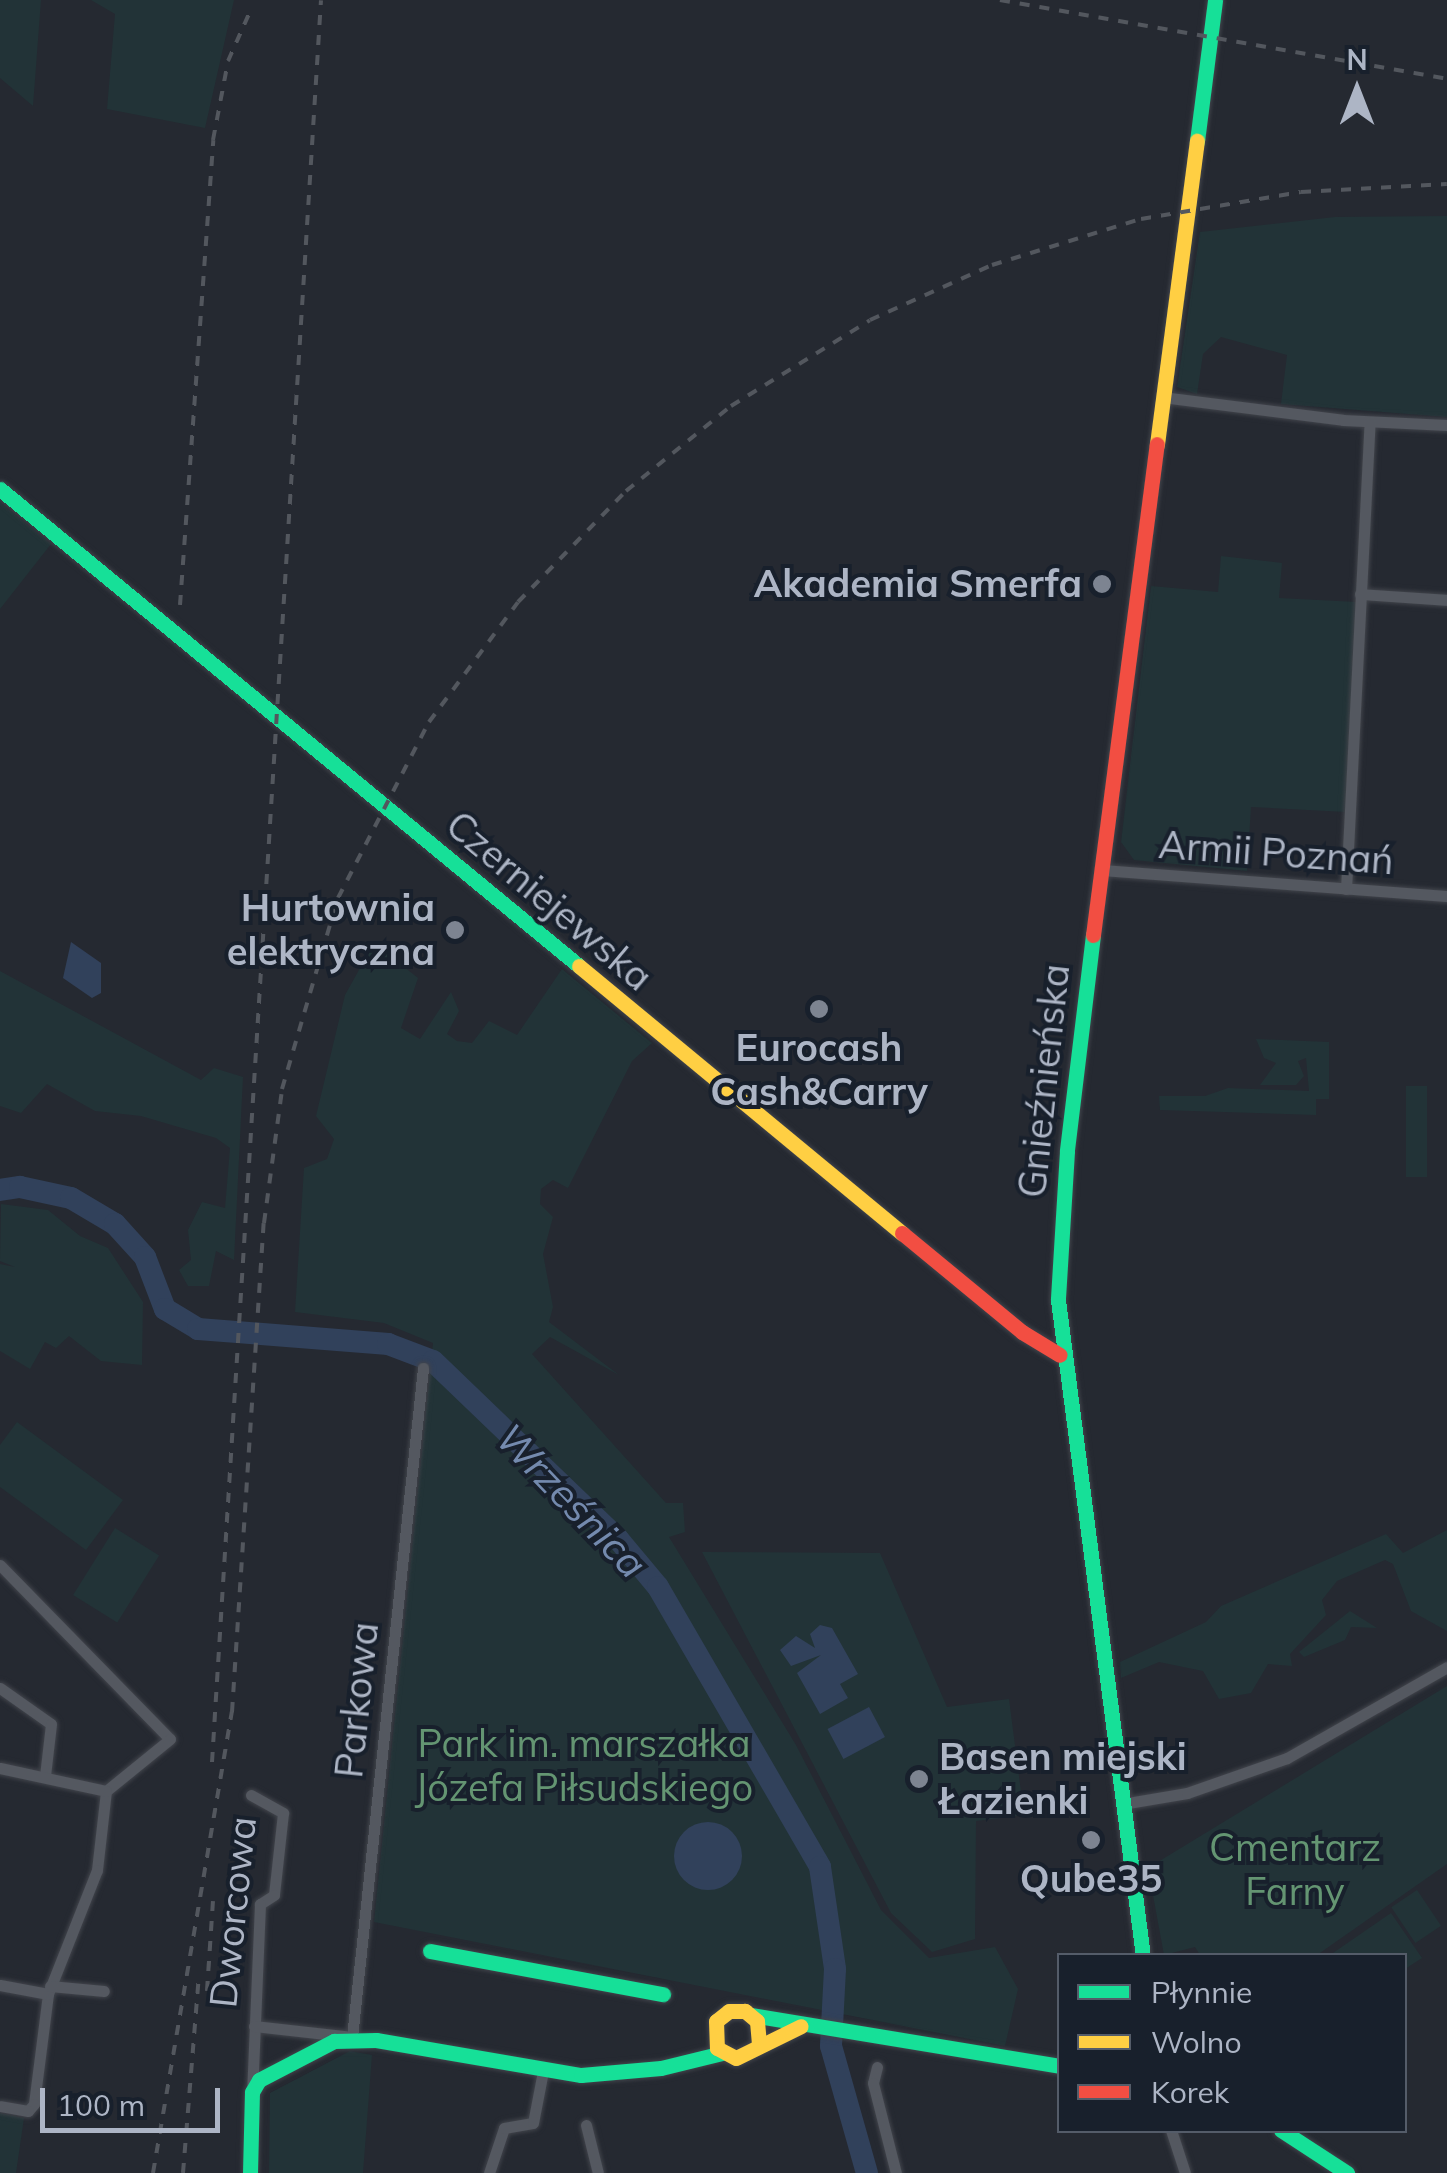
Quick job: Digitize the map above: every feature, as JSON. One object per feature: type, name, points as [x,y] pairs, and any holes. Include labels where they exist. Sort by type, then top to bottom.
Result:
[{"type":"street","name":"Gnieźnieńska","points":[[1143,1953],[1060,1355],[1066,1167],[1215,0]]},
{"type":"street","points":[[1162,397],[1370,423],[1447,425]]},
{"type":"street","points":[[1346,889],[1370,423]]},
{"type":"street","name":"Czerniejewska","points":[[0,488],[1008,1320],[1060,1355]]},
{"type":"street","points":[[1360,594],[1447,600]]},
{"type":"street","name":"Armii Poznań","points":[[1101,870],[1447,896]]},
{"type":"street","name":"Parkowa","points":[[352,2038],[423,1368]]},
{"type":"street","points":[[0,1565],[170,1739],[106,1791],[96,1874],[49,1990],[34,2104],[28,2111],[0,2106]]},
{"type":"street","points":[[1122,1804],[1187,1793],[1286,1758],[1447,1667]]},
{"type":"street","points":[[0,1688],[51,1724],[45,1776]]},
{"type":"street","points":[[0,1768],[106,1791]]},
{"type":"street","name":"Dworcowa","points":[[250,2173],[260,1904],[274,1896],[283,1813],[251,1794]]},
{"type":"street","points":[[430,1950],[663,1994]]},
{"type":"street","points":[[0,1985],[104,1991]]},
{"type":"street","points":[[722,2053],[713,2036],[716,2021],[729,2011],[1056,2068]]},
{"type":"street","points":[[752,2015],[760,2028],[759,2044]]},
{"type":"street","points":[[254,2026],[594,2076],[673,2065],[722,2053],[743,2057],[759,2044],[814,2023]]},
{"type":"street","points":[[673,2065],[713,2036]]},
{"type":"street","points":[[252,2092],[272,2070],[352,2038]]},
{"type":"street","points":[[877,2067],[873,2083],[896,2173]]},
{"type":"street","points":[[489,2173],[504,2128],[533,2123],[543,2071]]},
{"type":"street","points":[[586,2125],[598,2173]]},
{"type":"street","points":[[1286,2133],[1347,2173]]},
{"type":"street","points":[[1174,2142],[1185,2173]]},
{"type":"green space","points":[[0,0],[41,0],[33,106],[0,78]]},
{"type":"green space","points":[[91,0],[234,0],[205,128],[107,109],[115,14]]},
{"type":"green space","points":[[1447,216],[1447,417],[1281,404],[1287,355],[1221,337],[1203,354],[1197,394],[1177,387],[1200,232],[1335,217]]},
{"type":"green space","points":[[0,503],[51,544],[0,609]]},
{"type":"green space","points":[[1221,556],[1282,563],[1279,598],[1357,602],[1346,812],[1251,807],[1247,871],[1134,860],[1121,842],[1151,586],[1218,592]]},
{"type":"green space","name":"Park im. marszałka Józefa Piłsudskiego","points":[[374,943],[418,978],[401,1028],[420,1039],[451,992],[459,1011],[447,1034],[457,1041],[472,1043],[489,1021],[517,1035],[562,969],[652,1043],[632,1061],[568,1188],[553,1180],[541,1189],[540,1204],[553,1217],[543,1254],[553,1307],[549,1322],[619,1375],[550,1337],[532,1354],[666,1503],[683,1503],[685,1532],[669,1537],[796,1745],[881,1910],[929,1958],[995,1947],[1018,1989],[1005,2046],[374,1922],[433,1343],[384,1323],[295,1312],[304,1168],[327,1159],[334,1139],[316,1116],[345,995]]},
{"type":"green space","points":[[0,971],[201,1080],[214,1068],[243,1077],[234,1260],[216,1251],[209,1286],[188,1286],[179,1270],[191,1260],[188,1230],[202,1202],[225,1208],[230,1148],[216,1138],[141,1116],[95,1111],[47,1084],[21,1113],[0,1106]]},
{"type":"green space","points":[[1256,1039],[1329,1042],[1329,1099],[1316,1099],[1316,1115],[1160,1110],[1159,1096],[1205,1096],[1228,1088],[1309,1091],[1306,1058],[1298,1061],[1304,1076],[1296,1085],[1260,1085],[1276,1063],[1264,1058]]},
{"type":"green space","points":[[1406,1086],[1427,1086],[1427,1177],[1406,1177]]},
{"type":"green space","points":[[1,1204],[48,1210],[80,1236],[108,1248],[143,1302],[142,1365],[101,1361],[69,1336],[56,1348],[45,1342],[30,1369],[0,1351],[0,1264],[15,1267],[0,1261]]},
{"type":"green space","points":[[17,1422],[123,1500],[86,1550],[0,1487],[0,1445]]},
{"type":"green space","points":[[115,1528],[159,1556],[117,1623],[73,1595]]},
{"type":"green space","points":[[1447,1530],[1447,1631],[1411,1611],[1393,1564],[1385,1560],[1337,1581],[1322,1600],[1326,1615],[1290,1654],[1292,1666],[1268,1664],[1251,1693],[1219,1699],[1203,1671],[1159,1662],[1121,1678],[1120,1662],[1206,1622],[1221,1606],[1386,1534],[1403,1553]]},
{"type":"green space","name":"Basen miejski Łazienki","points":[[702,1552],[880,1553],[947,1707],[1009,1699],[1024,1815],[976,1821],[975,1939],[932,1952],[891,1913]]},
{"type":"green space","points":[[1350,1611],[1377,1628],[1351,1627],[1345,1640],[1304,1657],[1299,1652]]},
{"type":"green space","name":"Cmentarz Farny","points":[[1447,1686],[1447,1864],[1320,1953],[1199,1953],[1195,1947],[1164,1953],[1148,1868]]},
{"type":"green space","points":[[1417,1890],[1441,1926],[1415,1943],[1391,1907]]},
{"type":"green space","points":[[1391,1913],[1422,1958],[1407,1968],[1407,1953],[1333,1953]]},
{"type":"green space","points":[[350,2051],[372,2055],[363,2173],[269,2173],[270,2093]]},
{"type":"green space","points":[[0,2113],[24,2118],[16,2173],[0,2173]]},
{"type":"water","points":[[71,942],[101,963],[101,993],[92,998],[63,978]]},
{"type":"water","points":[[820,1625],[832,1628],[858,1674],[840,1684],[848,1698],[820,1714],[797,1673],[821,1655],[791,1666],[780,1650],[796,1636],[815,1648],[810,1634]]},
{"type":"water","points":[[869,1707],[885,1737],[843,1759],[828,1729]]},
{"type":"water","points":[[708,1822],[732,1832],[742,1856],[732,1880],[708,1890],[684,1880],[674,1856],[684,1832]]},
{"type":"waterway","name":"Wrześnica","points":[[0,1190],[20,1187],[71,1198],[115,1224],[145,1257],[165,1309],[198,1329],[388,1344],[433,1361],[618,1539],[658,1587],[820,1867],[835,1969],[831,2046],[867,2173]]},
{"type":"railway","points":[[212,1762],[321,0]]},
{"type":"railway","points":[[1000,0],[1447,79]]},
{"type":"railway","points":[[180,605],[213,140],[228,61],[252,7]]},
{"type":"railway","points":[[153,2173],[232,1712],[264,1223],[282,1089],[338,898],[429,722],[518,602],[626,491],[731,406],[870,320],[992,265],[1141,219],[1301,192],[1447,184]]},
{"type":"railway","points":[[207,1991],[213,1901]]},
{"type":"railway","points":[[183,2173],[199,1976]]},
{"type":"traffic: fast","points":[[1197,141],[1215,0]]},
{"type":"traffic: fast","points":[[0,489],[579,966]]},
{"type":"traffic: fast","points":[[1093,935],[1067,1151],[1058,1300],[1143,1953]]},
{"type":"traffic: fast","points":[[430,1951],[663,1994]]},
{"type":"traffic: fast","points":[[752,2015],[1057,2066]]},
{"type":"traffic: fast","points":[[250,2173],[252,2092],[259,2080],[334,2041],[376,2040],[581,2075],[661,2068],[722,2053]]},
{"type":"traffic: fast","points":[[1286,2133],[1347,2173]]},
{"type":"traffic: slow","points":[[1157,444],[1197,141]]},
{"type":"traffic: slow","points":[[579,966],[902,1233]]},
{"type":"traffic: slow","points":[[759,2044],[757,2021],[745,2011],[729,2011],[716,2021],[717,2048],[736,2058],[801,2026]]},
{"type":"traffic: jam","points":[[1093,935],[1157,444]]},
{"type":"traffic: jam","points":[[902,1233],[1022,1332],[1060,1355]]},
{"type":"place","name":"Akademia Smerfa","points":[[1102,584]]},
{"type":"place","name":"Hurtownia elektryczna","points":[[455,930]]},
{"type":"place","name":"Eurocash Cash&Carry","points":[[819,1009]]},
{"type":"place","name":"Basen miejski Łazienki","points":[[919,1779]]},
{"type":"place","name":"Qube35","points":[[1091,1840]]}]
